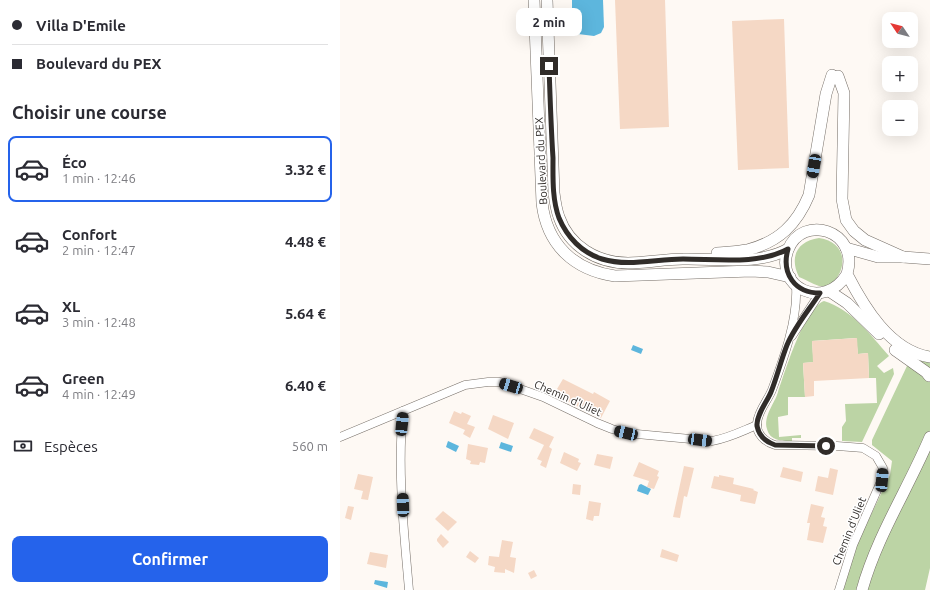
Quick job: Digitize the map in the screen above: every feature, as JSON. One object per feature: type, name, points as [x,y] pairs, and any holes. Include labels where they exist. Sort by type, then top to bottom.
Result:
[{"type":"main road","name":"Boulevard du PEX","points":[[534,0],[542,203],[547,228],[570,258],[582,266],[594,271],[616,276],[751,271],[768,272],[793,281]]},
{"type":"main road","name":"Boulevard du PEX","points":[[547,0],[554,193],[563,227],[574,242],[584,250],[600,259],[628,263],[682,259],[716,260],[769,257],[788,249]]},
{"type":"main road","points":[[682,259],[747,250],[781,235],[790,227],[803,210],[809,195],[826,94],[835,76],[844,92],[842,199],[846,220],[854,231],[865,240],[903,257]]},
{"type":"main road","points":[[812,230],[819,230],[834,234],[846,248],[849,261],[847,274],[836,287],[825,292],[808,292],[793,281],[786,263],[788,249],[798,237],[812,230]]},
{"type":"main road","points":[[846,248],[878,258],[903,257],[930,259]]},
{"type":"main road","points":[[847,274],[868,311],[900,345],[922,356],[930,356]]},
{"type":"main road","points":[[825,292],[847,303],[894,348],[930,375],[930,386]]},
{"type":"main road","points":[[862,590],[868,570],[888,521],[927,447],[930,437]]},
{"type":"street","points":[[757,425],[758,418],[772,390],[787,344],[797,305],[793,281]]},
{"type":"street","points":[[787,344],[811,306],[825,292]]},
{"type":"street","name":"Chemin d'Uliet","points":[[340,437],[465,385],[500,382],[543,397],[596,423],[626,433],[712,441],[736,435],[757,425],[759,434],[762,438],[775,445],[863,448],[876,456],[883,468],[882,480],[853,545],[839,590]]},
{"type":"street","points":[[403,411],[400,437],[403,518],[409,590]]},
{"type":"green space","points":[[819,238],[831,242],[839,249],[842,257],[842,266],[839,275],[827,286],[819,286],[799,277],[796,270],[795,257],[800,246],[811,240]]},
{"type":"green space","points":[[824,301],[843,310],[867,331],[889,356],[877,366],[884,373],[893,368],[894,374],[862,442],[842,441],[842,427],[846,421],[845,404],[877,403],[876,378],[869,378],[868,353],[858,354],[856,338],[812,341],[815,362],[803,363],[805,397],[788,397],[788,415],[778,417],[779,437],[801,435],[801,438],[792,438],[792,441],[777,440],[771,436],[767,429],[766,424],[768,414],[777,396],[790,356],[809,315]]},
{"type":"green space","points":[[915,349],[930,351],[930,568],[925,590],[840,590],[857,544],[890,475],[892,461],[872,445],[872,440]]},
{"type":"water","points":[[572,0],[603,0],[604,27],[601,33],[594,36],[578,34],[574,30],[572,23]]},
{"type":"water","points":[[633,345],[643,349],[641,354],[631,350]]},
{"type":"water","points":[[448,441],[459,446],[456,452],[446,447]]},
{"type":"water","points":[[501,442],[513,446],[511,452],[499,448]]},
{"type":"water","points":[[641,484],[651,489],[648,495],[637,491],[639,485]]},
{"type":"water","points":[[375,580],[388,582],[387,588],[374,584]]},
{"type":"building","points":[[615,0],[665,0],[669,127],[620,129]]},
{"type":"building","points":[[784,19],[789,168],[738,170],[732,21]]},
{"type":"building","points":[[857,338],[858,354],[868,353],[869,378],[814,381],[814,396],[805,397],[803,363],[813,362],[812,341]]},
{"type":"building","points":[[563,379],[593,394],[594,392],[610,401],[601,418],[567,401],[569,396],[557,389]]},
{"type":"building","points":[[454,411],[461,414],[462,412],[471,416],[467,424],[475,427],[470,438],[463,434],[465,430],[449,423]]},
{"type":"building","points":[[493,415],[514,423],[508,439],[488,429]]},
{"type":"building","points":[[534,428],[554,437],[549,447],[552,449],[546,468],[540,465],[542,461],[537,459],[544,445],[529,438]]},
{"type":"building","points":[[468,444],[488,448],[485,463],[480,462],[479,465],[470,464],[471,461],[466,459]]},
{"type":"building","points":[[564,452],[579,459],[578,462],[581,463],[577,471],[560,463]]},
{"type":"building","points":[[597,454],[613,457],[610,469],[594,465]]},
{"type":"building","points":[[639,462],[659,471],[657,476],[659,477],[654,489],[647,487],[649,481],[633,476]]},
{"type":"building","points":[[684,466],[694,468],[687,497],[684,496],[680,518],[673,517]]},
{"type":"building","points":[[783,467],[803,472],[801,482],[780,477]]},
{"type":"building","points":[[830,468],[838,470],[833,495],[815,491],[818,476],[828,478]]},
{"type":"building","points":[[358,474],[373,477],[368,500],[361,499],[363,491],[354,489]]},
{"type":"building","points":[[719,475],[734,478],[733,484],[754,489],[753,490],[758,492],[755,504],[740,501],[741,495],[711,488],[714,476],[719,477]]},
{"type":"building","points":[[573,484],[581,485],[580,495],[572,494]]},
{"type":"building","points":[[589,501],[601,503],[599,516],[594,516],[593,521],[586,519]]},
{"type":"building","points":[[811,504],[824,507],[821,517],[825,518],[823,526],[827,527],[823,543],[807,540],[810,523],[807,523]]},
{"type":"building","points":[[348,506],[354,507],[351,520],[345,518]]},
{"type":"building","points":[[443,511],[457,522],[448,531],[435,519]]},
{"type":"building","points":[[441,534],[449,542],[443,548],[437,541]]},
{"type":"building","points":[[502,540],[513,542],[510,557],[516,558],[514,573],[505,569],[505,573],[494,572],[495,567],[488,565],[489,556],[499,557]]},
{"type":"building","points":[[662,549],[679,555],[677,562],[660,557]]},
{"type":"building","points":[[470,551],[479,558],[475,563],[466,557]]},
{"type":"building","points":[[370,552],[388,555],[386,568],[367,564]]},
{"type":"building","points":[[534,570],[537,576],[531,579],[528,573]]},
{"type":"route","points":[[549,66],[554,193],[556,207],[563,227],[568,235],[584,250],[600,259],[628,263],[682,259],[716,260],[769,257],[780,254],[788,249],[786,256],[787,270],[793,282],[796,286],[808,292],[820,293],[787,344],[772,390],[761,410],[757,425],[759,434],[762,438],[775,445],[826,446]]}]
